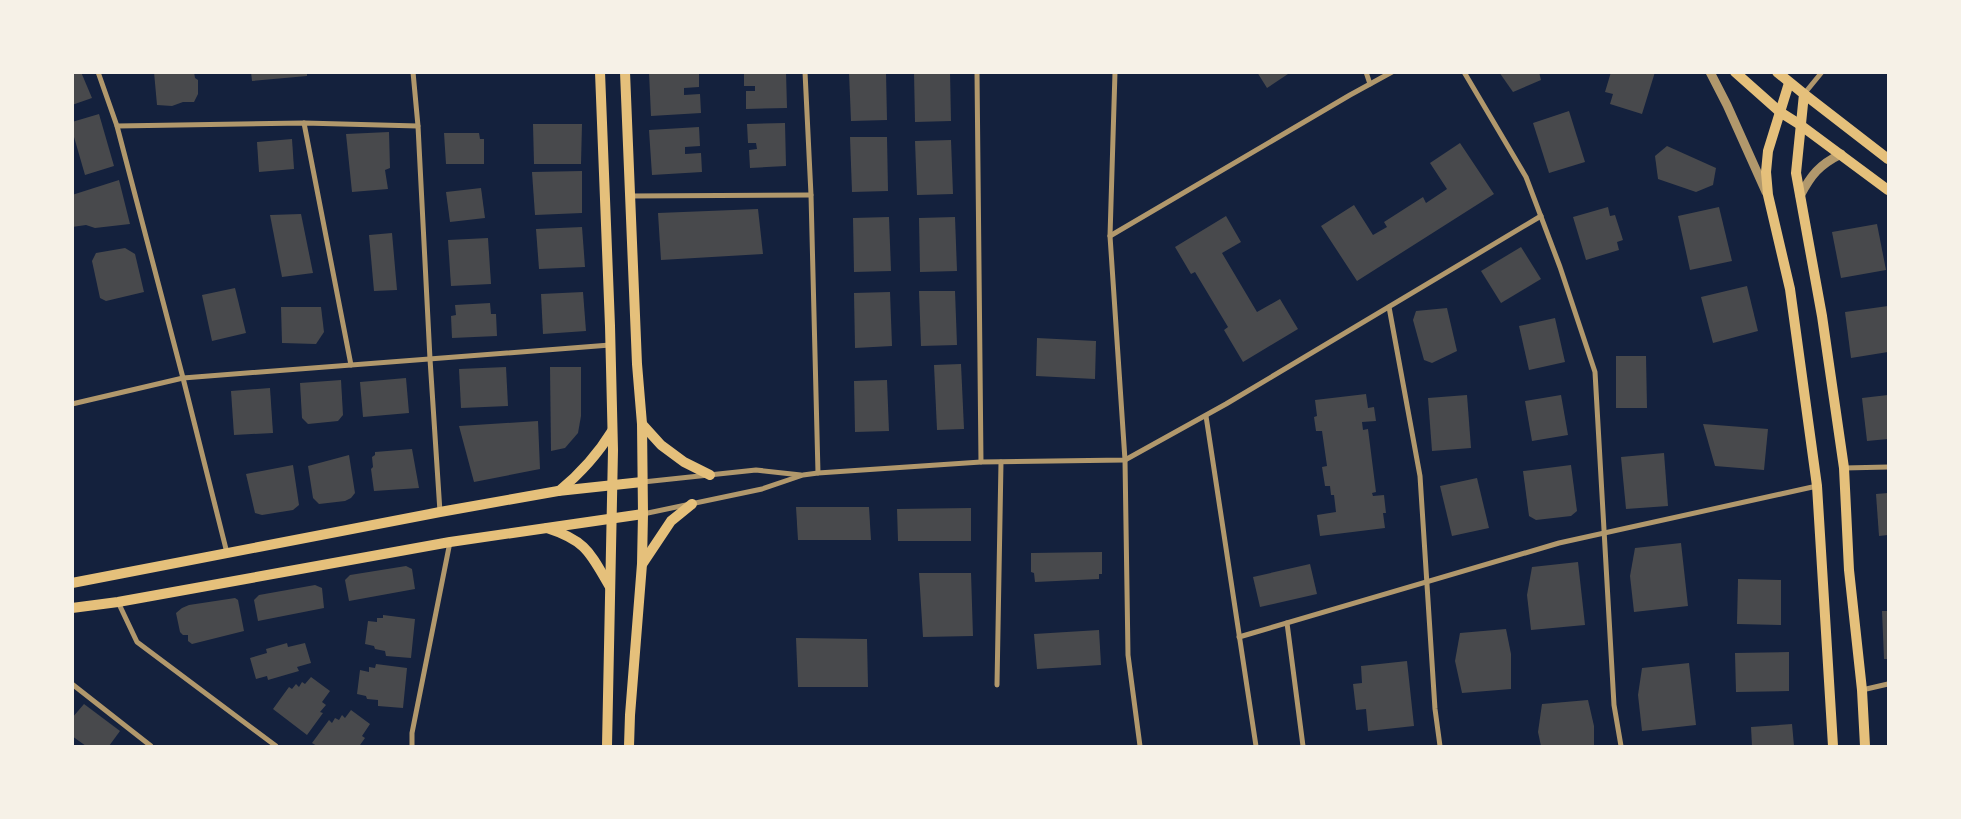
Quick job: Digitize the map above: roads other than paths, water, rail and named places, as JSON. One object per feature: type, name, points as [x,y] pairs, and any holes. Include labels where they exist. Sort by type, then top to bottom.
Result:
[{"type":"main road","points":[[600,72],[613,430],[608,746]]},
{"type":"main road","points":[[626,72],[637,364],[642,424],[643,514],[642,564],[629,746]]},
{"type":"main road","points":[[1735,72],[1780,112],[1888,190]]},
{"type":"main road","points":[[1776,72],[1888,159]]},
{"type":"main road","points":[[1789,83],[1768,151],[1766,172],[1769,199],[1790,289],[1817,486],[1833,746]]},
{"type":"main road","points":[[1804,94],[1799,124],[1796,173],[1822,316],[1844,468],[1849,570],[1862,690],[1865,746]]},
{"type":"main road","points":[[642,424],[661,444],[684,462],[710,475]]},
{"type":"main road","points":[[558,491],[588,464],[602,448],[613,430]]},
{"type":"main road","points":[[72,582],[558,491],[642,482]]},
{"type":"main road","points":[[642,564],[671,521],[692,504]]},
{"type":"main road","points":[[72,608],[118,602],[450,542],[643,514]]},
{"type":"main road","points":[[543,528],[568,535],[588,550],[611,588]]},
{"type":"street","points":[[98,72],[117,126],[227,554]]},
{"type":"street","points":[[413,72],[418,126],[440,512]]},
{"type":"street","points":[[805,72],[811,195],[818,473]]},
{"type":"street","points":[[977,72],[981,462]]},
{"type":"street","points":[[1115,72],[1110,236],[1125,460],[1128,655],[1140,746]]},
{"type":"street","points":[[1366,72],[1370,84]]},
{"type":"street","points":[[1110,236],[1392,72]]},
{"type":"street","points":[[1464,72],[1526,177],[1560,268],[1595,372],[1614,705],[1621,746]]},
{"type":"street","points":[[1710,72],[1727,104],[1769,199]]},
{"type":"street","points":[[1804,94],[1822,72]]},
{"type":"street","points":[[117,126],[304,123],[418,126]]},
{"type":"street","points":[[304,123],[351,365]]},
{"type":"street","points":[[1800,196],[1816,170],[1825,162],[1840,154]]},
{"type":"street","points":[[630,196],[811,195]]},
{"type":"street","points":[[643,514],[762,489],[818,473],[981,462],[1125,460],[1206,416],[1541,216]]},
{"type":"street","points":[[1389,307],[1420,476],[1435,709],[1440,746]]},
{"type":"street","points":[[72,404],[183,378],[611,345]]},
{"type":"street","points":[[1206,416],[1256,746]]},
{"type":"street","points":[[997,684],[1000,462]]},
{"type":"street","points":[[1844,468],[1888,467]]},
{"type":"street","points":[[642,482],[756,470],[803,476]]},
{"type":"street","points":[[1239,637],[1559,542],[1817,486]]},
{"type":"street","points":[[412,746],[412,733],[450,542]]},
{"type":"street","points":[[118,602],[136,642],[276,746]]},
{"type":"street","points":[[1287,623],[1304,746]]},
{"type":"street","points":[[72,684],[151,746]]},
{"type":"street","points":[[1862,690],[1888,684]]}]
